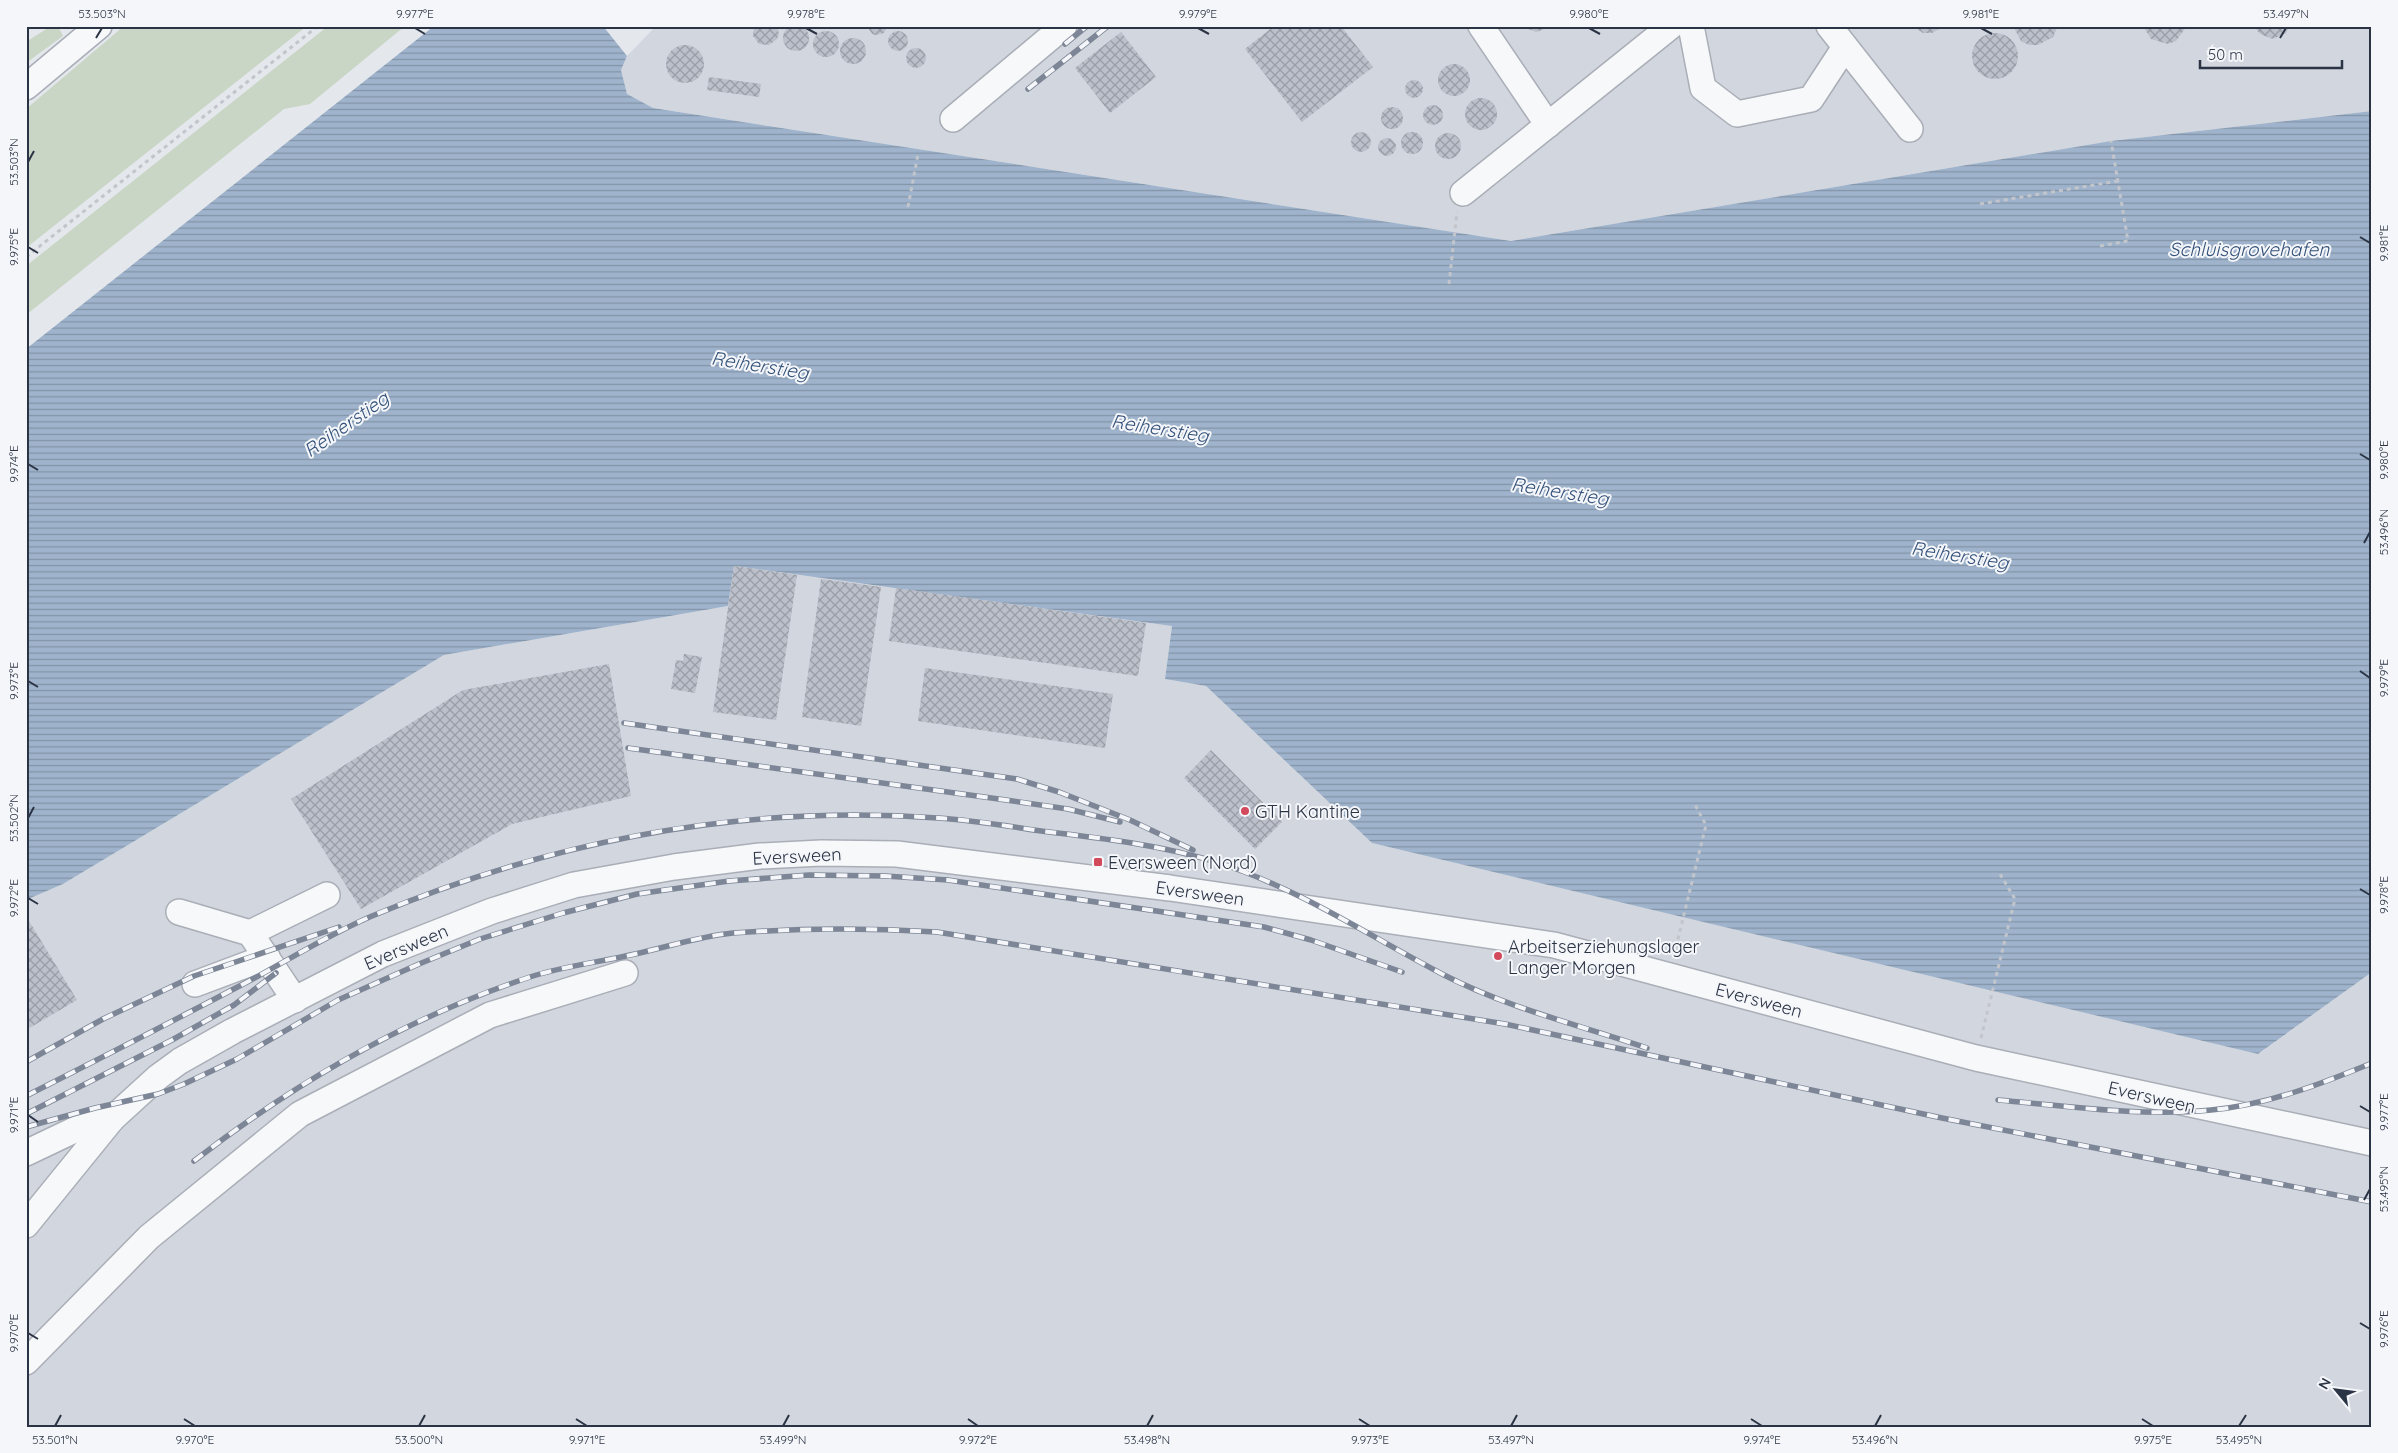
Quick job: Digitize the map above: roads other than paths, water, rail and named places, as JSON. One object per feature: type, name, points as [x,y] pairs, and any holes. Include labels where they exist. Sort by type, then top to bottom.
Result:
[{"type":"street","points":[[26,87],[99,26]]},
{"type":"street","points":[[953,119],[1064,26]]},
{"type":"street","points":[[1480,26],[1548,125]]},
{"type":"street","points":[[1460,202],[1548,125],[1671,26]]},
{"type":"street","points":[[1690,26],[1703,88],[1737,114],[1810,100],[1845,47]]},
{"type":"street","points":[[1829,26],[1910,129]]},
{"type":"street","name":"Eversween","points":[[26,1225],[112,1119],[130,1101],[180,1061],[383,954],[492,912],[574,885],[674,867],[760,856],[821,853],[897,854],[1170,888],[1554,945],[1976,1058],[2372,1143]]},
{"type":"street","points":[[250,933],[327,895]]},
{"type":"street","points":[[179,912],[250,933],[295,1000]]},
{"type":"street","points":[[195,984],[267,957]]},
{"type":"street","points":[[26,1362],[149,1237],[300,1114],[490,1015],[625,973]]},
{"type":"street","points":[[26,1153],[89,1123],[112,1119]]},
{"type":"water","points":[[434,26],[603,26],[627,56],[621,70],[627,94],[653,108],[1511,241],[2111,141],[2372,111],[2372,972],[2258,1054],[1372,843],[1206,686],[1165,679],[1172,626],[734,566],[728,606],[444,655],[63,884],[26,900],[26,349]]},
{"type":"railway","points":[[1065,44],[1087,26]]},
{"type":"railway","points":[[1028,89],[1108,26]]},
{"type":"railway","points":[[624,723],[1017,779],[1059,792],[1130,820],[1193,850]]},
{"type":"railway","points":[[628,748],[1068,809],[1120,822]]},
{"type":"railway","points":[[26,1096],[221,996],[341,931],[372,916],[440,889],[579,848],[649,833],[720,823],[792,817],[865,815],[964,820],[1176,851],[1219,863],[1278,886],[1334,914],[1468,987],[1518,1007],[1647,1048]]},
{"type":"railway","points":[[26,1127],[95,1108],[158,1094],[184,1084],[237,1059],[338,1000],[480,939],[563,913],[637,894],[729,881],[809,875],[885,876],[948,880],[1264,927],[1311,940],[1402,972]]},
{"type":"railway","points":[[26,1062],[103,1019],[194,976],[339,927]]},
{"type":"railway","points":[[194,1161],[233,1132],[312,1079],[396,1032],[484,993],[556,970],[721,934],[810,929],[860,929],[937,932],[1505,1024],[1942,1118],[2372,1202]]},
{"type":"railway","points":[[26,1114],[172,1040],[234,1005],[276,973]]},
{"type":"railway","points":[[1998,1100],[2131,1111],[2184,1112],[2211,1110],[2253,1104],[2313,1086],[2372,1063]]},
{"type":"place","name":"GTH Kantine","points":[[1245,811]]},
{"type":"place","name":"Eversween (Nord)","points":[[1098,862]]},
{"type":"place","name":"Arbeitserziehungslager Langer Morgen","points":[[1498,956]]},
{"type":"water label","name":"Schluisgrovehafen","points":[[2249,249]]},
{"type":"water label","name":"Reiherstieg","points":[[760,365]]},
{"type":"water label","name":"Reiherstieg","points":[[346,424]]},
{"type":"water label","name":"Reiherstieg","points":[[1160,428]]},
{"type":"water label","name":"Reiherstieg","points":[[1560,491]]},
{"type":"water label","name":"Reiherstieg","points":[[1960,555]]}]
